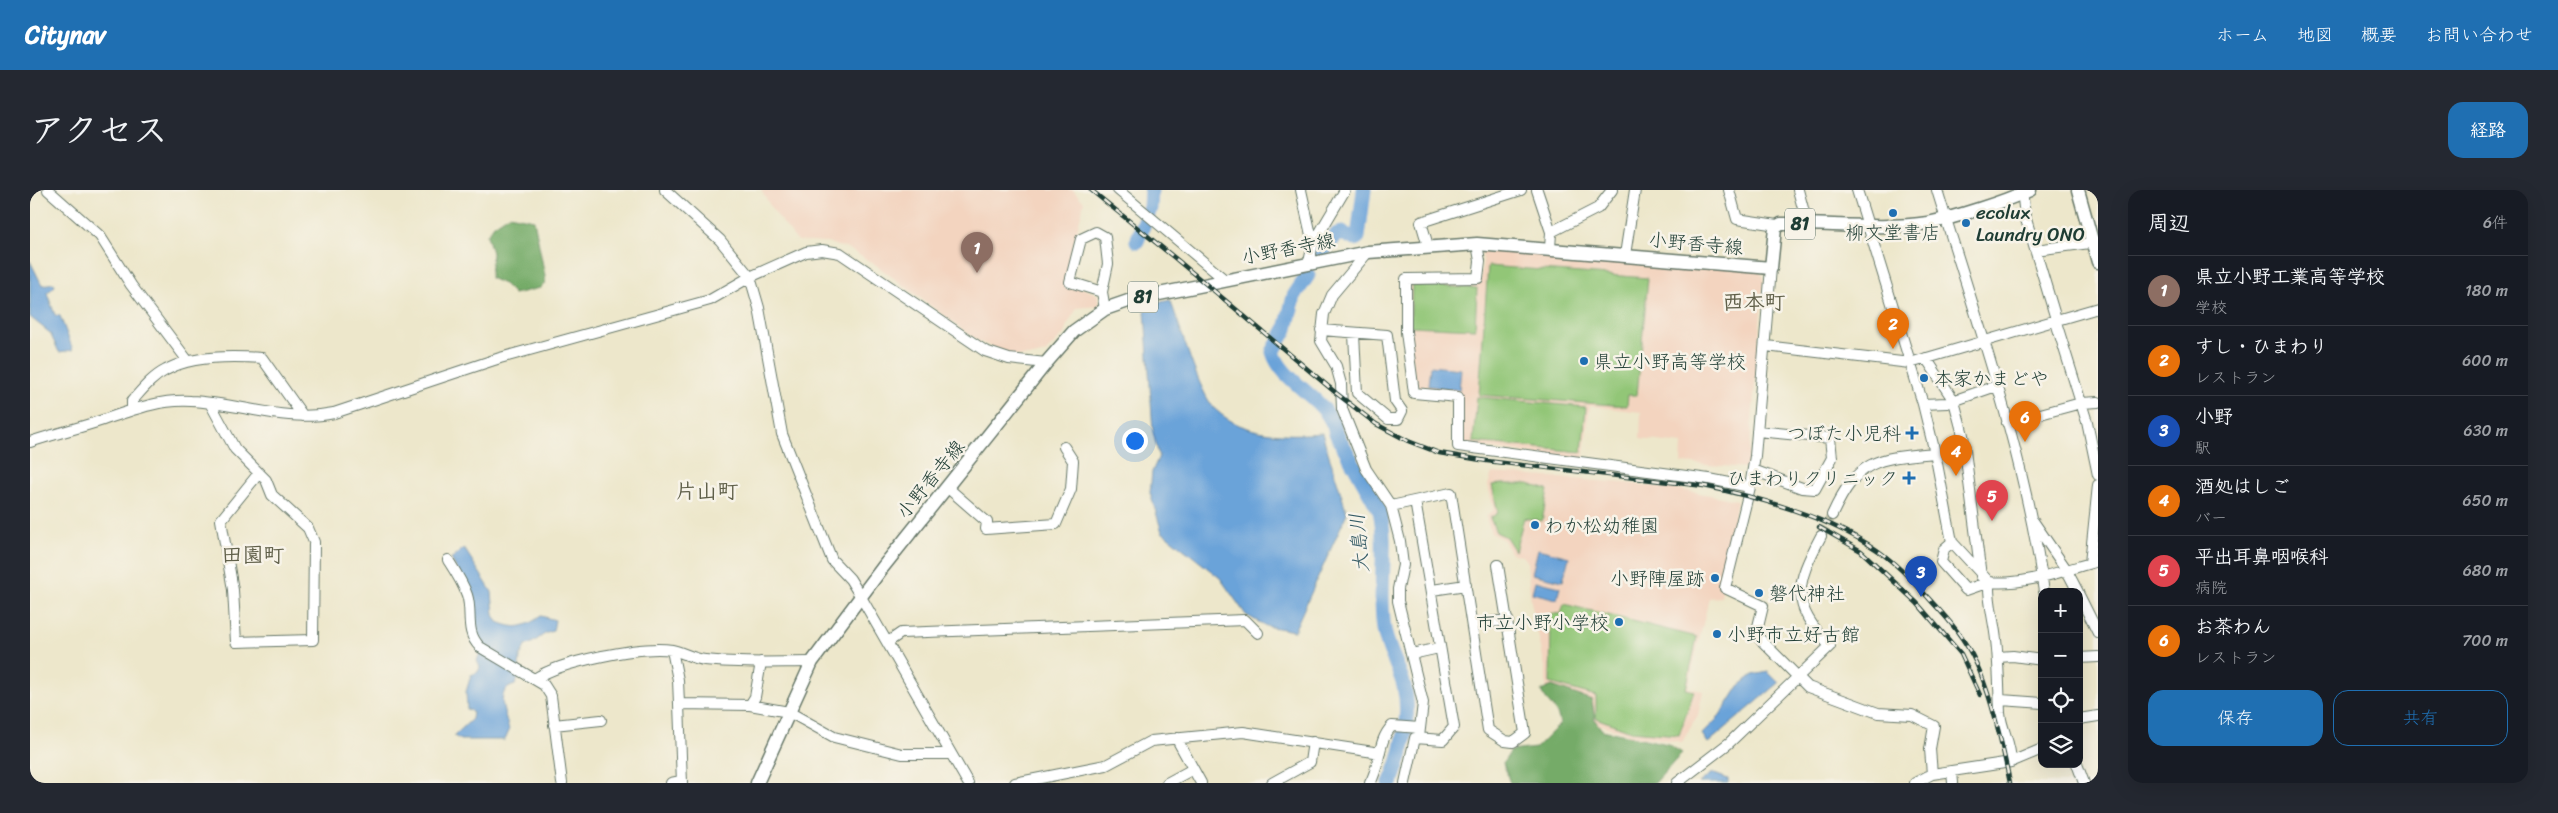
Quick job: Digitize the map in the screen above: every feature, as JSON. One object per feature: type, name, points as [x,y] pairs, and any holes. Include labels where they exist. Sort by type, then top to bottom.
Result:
[{"type":"main road","points":[[2078,190],[2095,242],[2098,262]]},
{"type":"main road","name":"81","points":[[1771,268],[1777,225],[1807,223],[1902,225],[1928,222],[2025,191]]},
{"type":"main road","name":"小野香寺線","points":[[757,783],[812,662],[1046,363],[1074,331],[1105,309],[1134,299],[1308,262],[1368,252],[1428,246],[1477,244],[1771,268]]},
{"type":"street","points":[[48,190],[100,236],[131,285],[184,353],[188,362]]},
{"type":"street","points":[[665,190],[720,240],[750,277],[759,308],[782,434],[832,560],[850,579],[861,597],[968,783]]},
{"type":"street","points":[[1118,190],[1225,280]]},
{"type":"street","points":[[1301,190],[1313,244]]},
{"type":"street","points":[[1308,262],[1313,244],[1345,190]]},
{"type":"street","points":[[1428,246],[1421,222],[1521,190]]},
{"type":"street","points":[[1537,190],[1551,232],[1550,249]]},
{"type":"street","points":[[1551,232],[1598,208],[1605,202],[1612,190]]},
{"type":"street","points":[[1625,255],[1635,190]]},
{"type":"street","points":[[1729,190],[1737,218],[1777,225]]},
{"type":"street","points":[[1798,190],[1807,223]]},
{"type":"street","points":[[1857,190],[1923,404],[1936,453],[1952,542],[1985,579],[1999,584],[2042,576],[2094,562],[2098,484]]},
{"type":"street","points":[[1937,190],[2007,423],[2030,518],[2044,588]]},
{"type":"street","points":[[2025,191],[2024,216],[2081,403],[2098,475]]},
{"type":"street","points":[[1102,292],[1070,282],[1081,239],[1096,232],[1105,237],[1108,264],[1102,292],[1105,309]]},
{"type":"street","points":[[2035,250],[2095,242]]},
{"type":"street","points":[[1477,244],[1480,261],[1478,278],[1406,279],[1406,332],[1414,393],[1458,397],[1458,446],[1490,452],[1709,479],[1750,487]]},
{"type":"street","points":[[30,442],[132,409],[170,401],[210,403],[264,413],[303,416],[334,413],[500,358],[710,300],[750,277],[806,252],[822,250],[840,253],[985,351],[1009,360],[1046,363]]},
{"type":"street","points":[[1368,252],[1332,295],[1324,314],[1321,341],[1336,366],[1341,384],[1342,409],[1349,427],[1366,469],[1391,506],[1400,542],[1403,565],[1398,589],[1398,601],[1423,703],[1420,733],[1415,738],[1405,783]]},
{"type":"street","points":[[1771,268],[1766,346],[1753,470],[1725,588],[1763,606],[1756,635],[1808,687],[1878,713],[1912,715],[1934,726],[1930,749],[1932,774]]},
{"type":"street","points":[[1766,346],[1910,363],[2098,308]]},
{"type":"street","points":[[1322,330],[1354,334],[1387,335],[1395,401],[1402,411],[1398,420],[1388,419],[1357,393],[1354,334]]},
{"type":"street","points":[[132,409],[132,401],[156,376],[174,366],[188,362],[262,358],[303,416]]},
{"type":"street","points":[[1926,358],[1954,402],[1964,435],[1998,657],[2000,714],[2011,747],[2011,762]]},
{"type":"street","points":[[1923,404],[1954,402],[1996,386]]},
{"type":"street","points":[[2007,423],[2081,403],[2098,402]]},
{"type":"street","points":[[210,403],[235,449],[266,480],[272,495],[308,528],[314,542],[313,640],[236,642],[234,590],[221,520],[259,474]]},
{"type":"street","points":[[1753,470],[1802,488],[1815,489],[1832,458],[1830,438],[1758,431]]},
{"type":"street","points":[[948,488],[987,522],[986,529],[1056,524],[1071,488],[1073,461],[1064,447]]},
{"type":"street","points":[[1832,515],[1846,487],[1866,467],[1892,457],[1936,453]]},
{"type":"street","points":[[1391,506],[1451,493],[1473,624],[1488,730],[1505,741],[1513,742],[1525,733],[1498,565]]},
{"type":"street","points":[[1370,783],[1377,772],[1384,733],[1392,726],[1443,740],[1454,727],[1439,648],[1432,590],[1415,501]]},
{"type":"street","points":[[2030,518],[2066,569],[2076,588]]},
{"type":"street","points":[[1677,783],[1729,743],[1800,677],[1830,646],[1806,618],[1801,595],[1804,571],[1821,536]]},
{"type":"street","points":[[1952,542],[1944,549],[1942,562],[1966,590],[1985,579]]},
{"type":"street","points":[[448,560],[468,597],[471,634],[480,647],[544,685],[551,696],[562,783]]},
{"type":"street","points":[[1432,590],[1466,585]]},
{"type":"street","points":[[2083,603],[2098,633]]},
{"type":"street","points":[[888,642],[901,633],[1245,620],[1258,633]]},
{"type":"street","points":[[1473,624],[1508,620]]},
{"type":"street","points":[[1412,654],[1439,648]]},
{"type":"street","points":[[530,677],[585,659],[631,652],[672,650],[704,660],[812,662]]},
{"type":"street","points":[[672,650],[678,680],[678,782]]},
{"type":"street","points":[[1998,657],[2012,656],[2038,659]]},
{"type":"street","points":[[2083,658],[2098,657]]},
{"type":"street","points":[[750,705],[755,697],[761,662]]},
{"type":"street","points":[[2001,700],[2038,703]]},
{"type":"street","points":[[679,704],[750,705],[788,712],[834,737],[902,754],[950,754]]},
{"type":"street","points":[[2083,718],[2098,716]]},
{"type":"street","points":[[554,725],[601,720]]},
{"type":"street","points":[[1015,783],[1106,765],[1142,744],[1178,738],[1243,732],[1380,753]]},
{"type":"street","points":[[1178,738],[1178,743],[1201,783]]},
{"type":"street","points":[[1272,783],[1310,762],[1312,742]]},
{"type":"street","points":[[1915,783],[1932,774],[1953,778],[2011,762],[2038,751]]},
{"type":"street","points":[[2078,768],[2084,783]]},
{"type":"street","points":[[1167,783],[1193,769]]},
{"type":"shaded area","points":[[761,190],[1073,190],[1084,202],[1065,281],[1097,294],[1100,302],[1098,306],[1077,308],[1066,327],[1066,332],[1045,353],[1033,356],[1014,356],[978,341],[876,265],[849,249],[827,243],[797,241],[772,209]]},
{"type":"shaded area","name":"県立小野高等学校","points":[[1481,248],[1758,270],[1764,277],[1748,468],[1681,463],[1682,444],[1640,439],[1641,412],[1590,406],[1583,460],[1469,446],[1463,440],[1460,394],[1416,391],[1408,331],[1407,281],[1480,283],[1483,260]]},
{"type":"shaded area","name":"市立小野小学校","points":[[1492,473],[1625,483],[1683,490],[1737,500],[1721,597],[1709,598],[1688,688],[1703,691],[1698,715],[1682,742],[1631,735],[1593,722],[1546,690],[1546,671],[1531,602],[1527,562],[1522,556],[1510,553],[1504,540],[1491,533],[1486,517],[1494,510],[1488,485]]},
{"type":"green space","points":[[509,215],[534,220],[545,276],[545,283],[540,288],[514,294],[504,284],[490,278],[492,253],[487,235],[494,225]]},
{"type":"green space","points":[[1488,266],[1648,278],[1637,395],[1628,395],[1627,406],[1479,395]]},
{"type":"green space","points":[[1412,285],[1477,288],[1475,329],[1410,326]]},
{"type":"green space","points":[[1477,397],[1586,407],[1582,452],[1473,442]]},
{"type":"green space","points":[[1528,484],[1548,490],[1542,521],[1524,518],[1515,551],[1506,537],[1496,532],[1490,518],[1498,513],[1492,485]]},
{"type":"green space","points":[[1564,604],[1697,637],[1686,689],[1694,691],[1679,735],[1631,731],[1596,718],[1596,696],[1550,683],[1551,613],[1561,614]]},
{"type":"green space","points":[[1552,686],[1592,700],[1595,720],[1602,730],[1668,744],[1682,753],[1655,783],[1510,783],[1503,763],[1511,751],[1536,748],[1560,724],[1557,713],[1541,691]]},
{"type":"water","points":[[30,261],[42,285],[54,283],[55,286],[47,293],[55,315],[60,316],[73,350],[59,352],[50,333],[30,317]]},
{"type":"water","points":[[1170,300],[1203,390],[1216,410],[1227,419],[1252,429],[1280,434],[1322,433],[1347,513],[1294,631],[1266,626],[1246,615],[1220,578],[1162,532],[1150,493],[1152,472],[1159,456],[1153,432],[1145,311],[1153,304]]},
{"type":"water","points":[[1430,366],[1461,369],[1459,390],[1428,386]]},
{"type":"water","points":[[464,548],[492,592],[494,615],[498,622],[516,627],[530,623],[541,616],[555,620],[553,631],[525,646],[520,657],[518,679],[515,685],[504,692],[502,698],[509,731],[505,740],[461,740],[454,736],[472,719],[473,712],[467,709],[466,692],[471,675],[478,672],[480,667],[477,661],[483,643],[480,637],[474,636],[470,592],[451,559]]},
{"type":"water","points":[[1538,549],[1569,557],[1563,581],[1532,574]]},
{"type":"water","points":[[1535,581],[1560,587],[1557,599],[1532,593]]},
{"type":"water","points":[[1768,672],[1779,683],[1708,743],[1702,734],[1720,716],[1739,686],[1753,675]]},
{"type":"water","points":[[1712,773],[1728,779],[1728,783],[1699,783]]},
{"type":"waterway","points":[[1137,241],[1150,208],[1151,190]]},
{"type":"waterway","name":"大島川","points":[[1319,256],[1337,234],[1342,233],[1355,239],[1358,237],[1364,190]]},
{"type":"waterway","name":"大島川","points":[[1308,275],[1294,296],[1286,329],[1273,352],[1278,364],[1286,374],[1325,410],[1380,511],[1383,539],[1382,614],[1384,629],[1404,686],[1407,710],[1402,749],[1390,783]]},
{"type":"tunnel","points":[[1821,536],[1832,515]]},
{"type":"railway","points":[[1091,190],[1181,263]]},
{"type":"railway","points":[[1176,259],[1336,393],[1376,424],[1408,441],[1439,453],[1487,461],[1704,486],[1794,510],[1858,538],[1877,550],[1899,568],[1951,623],[1967,646],[1976,663],[1992,705],[2010,783]]},
{"type":"railway","points":[[1819,527],[1861,551],[1917,603],[1961,654],[1980,695]]},
{"type":"place","name":"柳文堂書店","points":[[1893,213]]},
{"type":"place","name":"ecolux Laundry ONO","points":[[1966,223]]},
{"type":"place","name":"県立小野工業高等学校","points":[[977,273]]},
{"type":"place","name":"すし・ひまわり","points":[[1893,349]]},
{"type":"place","name":"県立小野高等学校","points":[[1584,361]]},
{"type":"place","name":"本家かまどや","points":[[1924,378]]},
{"type":"place","name":"つぼた小児科","points":[[1912,433]]},
{"type":"place","name":"お茶わん","points":[[2025,442]]},
{"type":"place","name":"酒処はしご","points":[[1956,476]]},
{"type":"place","name":"ひまわりクリニック","points":[[1909,478]]},
{"type":"place","name":"平出耳鼻咽喉科","points":[[1992,521]]},
{"type":"place","name":"わか松幼稚園","points":[[1535,525]]},
{"type":"place","name":"小野陣屋跡","points":[[1715,578]]},
{"type":"place","name":"磐代神社","points":[[1759,593]]},
{"type":"place","name":"小野","points":[[1921,597]]},
{"type":"place","name":"市立小野小学校","points":[[1619,622]]},
{"type":"place","name":"小野市立好古館","points":[[1717,634]]},
{"type":"district","name":"西本町","points":[[1754,302]]},
{"type":"district","name":"片山町","points":[[707,491]]},
{"type":"district","name":"田園町","points":[[253,555]]}]
